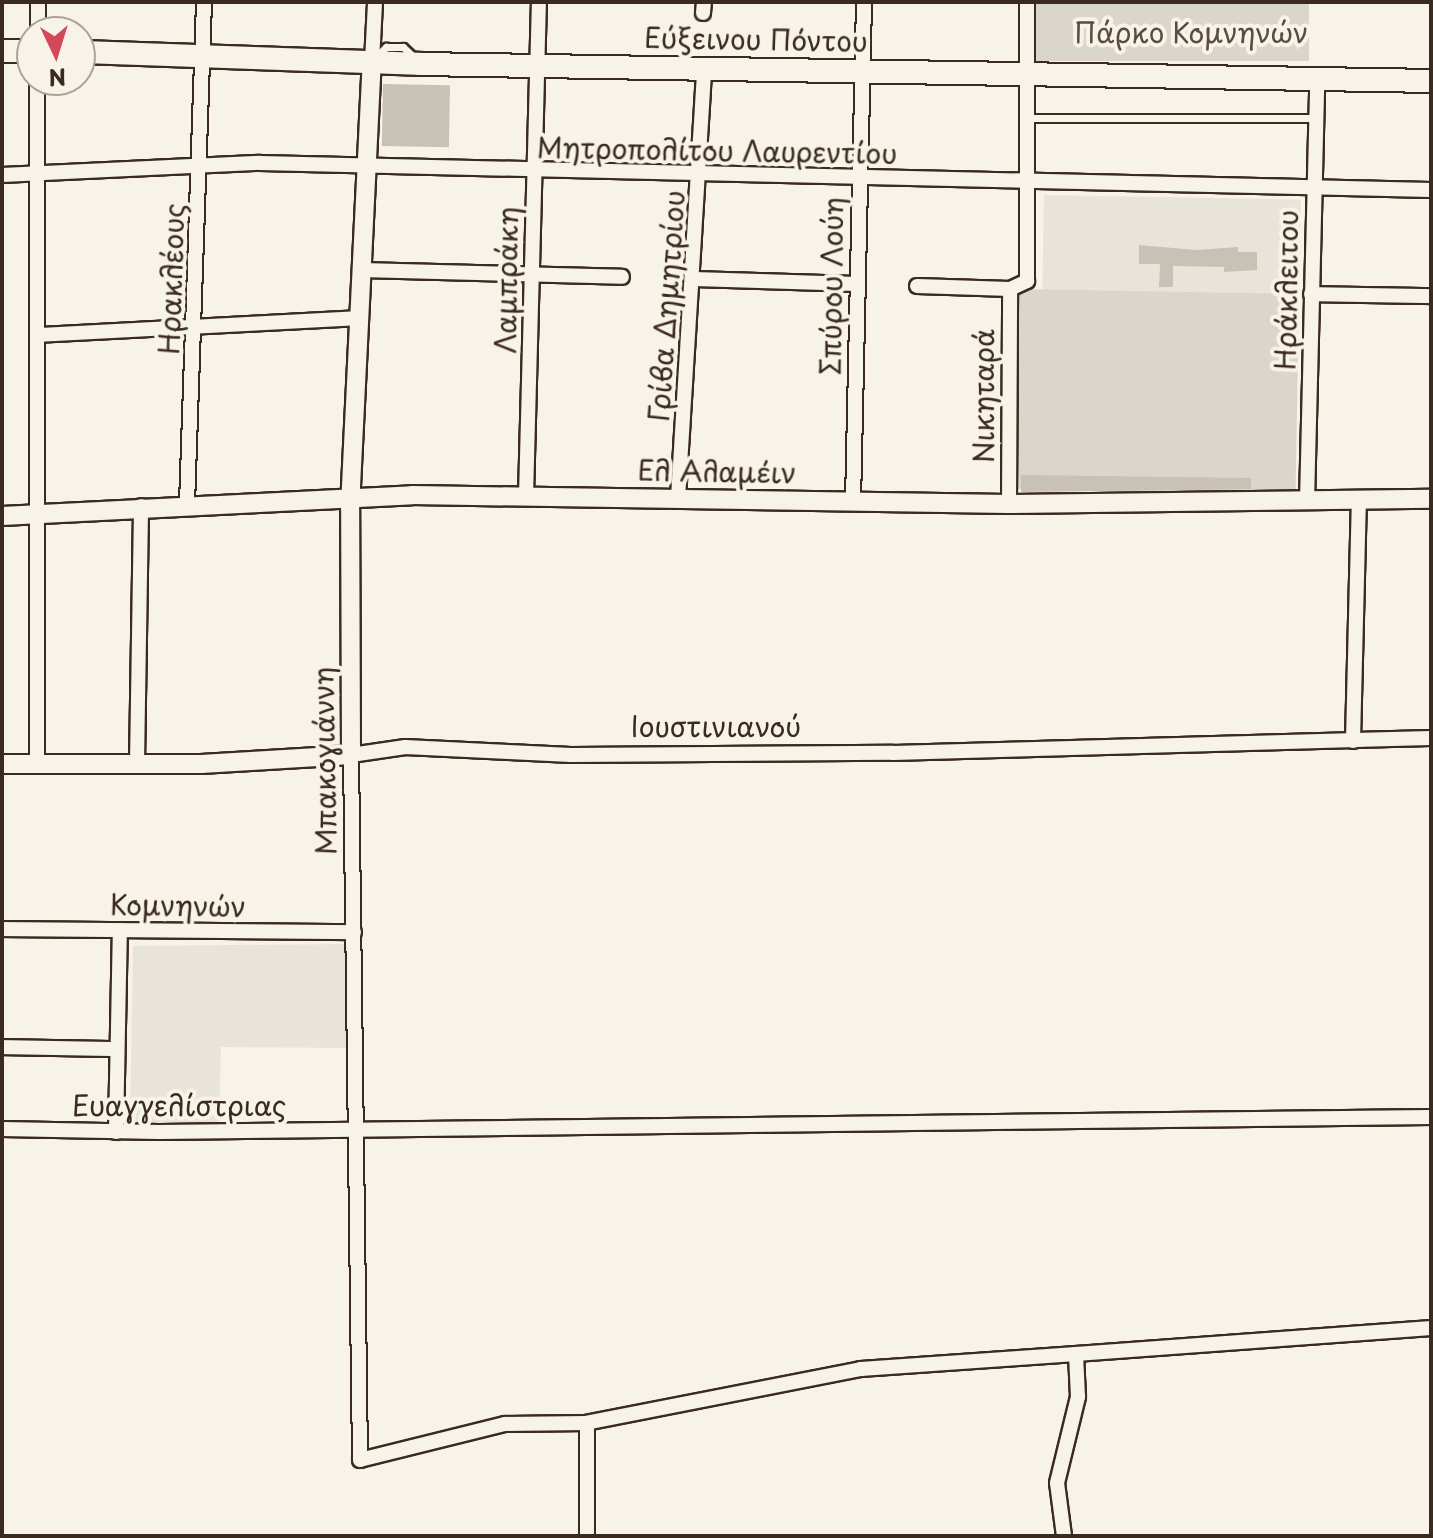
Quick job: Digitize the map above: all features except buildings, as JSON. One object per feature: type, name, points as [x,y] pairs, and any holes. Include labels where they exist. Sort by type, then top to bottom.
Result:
[{"type":"main road","name":"Εύξεινου Πόντου","points":[[96,52],[420,64],[1431,81]]},
{"type":"street","name":"Ηρακλέους","points":[[187,504],[206,55],[204,2]]},
{"type":"street","points":[[372,62],[375,2]]},
{"type":"street","name":"Λαμπράκη","points":[[526,496],[539,2]]},
{"type":"street","name":"Σπύρου Λούη","points":[[853,502],[864,2]]},
{"type":"street","points":[[917,286],[1010,289],[1025,283],[1027,2]]},
{"type":"street","name":"Μπακογιάννη","points":[[372,62],[351,497],[351,755],[360,1460],[518,1422],[587,1423]]},
{"type":"street","name":"Γρίβα Δημητρίου","points":[[678,498],[701,176],[704,69]]},
{"type":"street","name":"Ηράκλειτου","points":[[1307,502],[1317,79]]},
{"type":"street","points":[[37,96],[37,764]]},
{"type":"street","name":"Μητροπολίτου Λαυρεντίου","points":[[2,175],[202,164],[1028,184],[1431,190]]},
{"type":"street","points":[[361,270],[622,277]]},
{"type":"street","points":[[694,279],[857,284]]},
{"type":"street","name":"Νικηταρά","points":[[1009,504],[1010,289]]},
{"type":"street","points":[[1311,294],[1431,296]]},
{"type":"street","points":[[38,335],[359,318]]},
{"type":"street","name":"Ελ Αλαμέιν","points":[[2,516],[141,506],[351,497],[526,496],[1009,504],[1431,499]]},
{"type":"street","points":[[1353,741],[1359,501]]},
{"type":"street","points":[[137,764],[141,506]]},
{"type":"street","name":"Ιουστινιανού","points":[[2,764],[318,761],[405,747],[618,755],[1431,738]]},
{"type":"street","name":"Κομνηνών","points":[[2,929],[354,932]]},
{"type":"street","points":[[116,1132],[120,930]]},
{"type":"street","points":[[2,1047],[117,1049]]},
{"type":"street","name":"Ευαγγελίστριας","points":[[2,1129],[116,1132],[1431,1117]]},
{"type":"street","points":[[587,1536],[587,1423],[861,1369],[1431,1328]]},
{"type":"street","points":[[1064,1536],[1057,1483],[1078,1397],[1076,1354]]},
{"type":"lane","points":[[1027,118],[1316,118]]},
{"type":"shaded area","points":[[1044,195],[1301,199],[1299,303],[1042,299]]},
{"type":"shaded area","points":[[349,944],[351,1048],[221,1047],[219,1122],[130,1122],[133,946]]},
{"type":"green space","name":"Πάρκο Κομνηνών","points":[[1031,2],[1309,2],[1309,61],[1031,61]]},
{"type":"green space","points":[[1019,289],[1299,294],[1296,494],[1016,489]]}]
